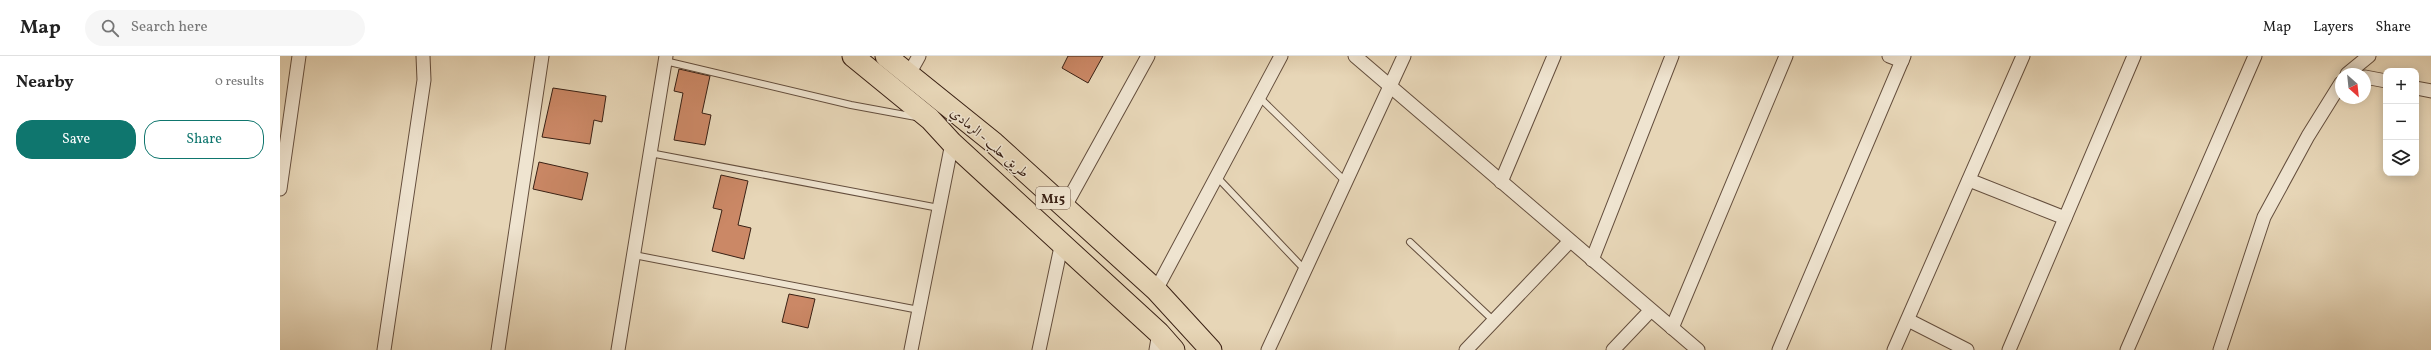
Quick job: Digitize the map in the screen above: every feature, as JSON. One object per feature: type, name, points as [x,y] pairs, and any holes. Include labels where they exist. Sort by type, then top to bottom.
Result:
[{"type":"highway","name":"طريق حلب - الرمادي","points":[[853,56],[930,119],[952,143],[1062,242],[1157,342],[1174,350]]},
{"type":"highway","name":"طريق حلب - الرمادي","points":[[886,56],[994,143],[1156,290],[1210,350]]},
{"type":"street","points":[[280,189],[299,56]]},
{"type":"street","points":[[384,350],[424,80],[423,56]]},
{"type":"street","points":[[498,350],[542,56]]},
{"type":"street","points":[[909,74],[919,56]]},
{"type":"street","points":[[1064,208],[1148,56]]},
{"type":"street","points":[[1156,290],[1281,56]]},
{"type":"street","points":[[1355,56],[1650,311],[1698,350]]},
{"type":"street","points":[[1268,350],[1347,183],[1404,56]]},
{"type":"street","points":[[1501,182],[1554,56]]},
{"type":"street","points":[[1592,260],[1672,56]]},
{"type":"street","points":[[1672,328],[1786,56]]},
{"type":"street","points":[[1779,350],[1903,59],[1890,56]]},
{"type":"street","points":[[1894,350],[2023,56]]},
{"type":"street","points":[[2009,350],[2134,56]]},
{"type":"street","points":[[2127,350],[2255,56]]},
{"type":"street","points":[[2356,68],[2369,56]]},
{"type":"street","points":[[618,350],[666,59]]},
{"type":"street","points":[[2371,78],[2383,80]]},
{"type":"street","points":[[2419,89],[2431,91]]},
{"type":"street","points":[[2220,350],[2264,218],[2308,136],[2335,94]]},
{"type":"street","points":[[911,350],[952,143]]},
{"type":"street","points":[[1969,180],[2065,218]]},
{"type":"street","points":[[1466,350],[1570,241]]},
{"type":"street","points":[[1039,350],[1062,242]]},
{"type":"street","points":[[1613,350],[1650,311]]},
{"type":"street","points":[[1908,320],[1967,350]]},
{"type":"lane","points":[[666,59],[851,105],[930,119]]},
{"type":"lane","points":[[1259,97],[1347,183]]},
{"type":"lane","points":[[650,153],[939,208]]},
{"type":"lane","points":[[1217,177],[1305,270]]},
{"type":"lane","points":[[1410,242],[1494,321]]},
{"type":"lane","points":[[634,255],[919,310]]},
{"type":"building","points":[[1068,56],[1103,56],[1088,83],[1062,68]]},
{"type":"building","points":[[679,69],[710,76],[702,113],[711,115],[705,145],[674,140],[683,93],[674,91]]},
{"type":"building","points":[[553,88],[606,96],[602,122],[594,120],[590,144],[542,137]]},
{"type":"building","points":[[539,162],[588,173],[582,200],[533,189]]},
{"type":"building","points":[[721,175],[748,181],[738,225],[751,228],[744,259],[712,251],[722,210],[713,208]]},
{"type":"building","points":[[789,294],[815,299],[808,328],[782,322]]}]
